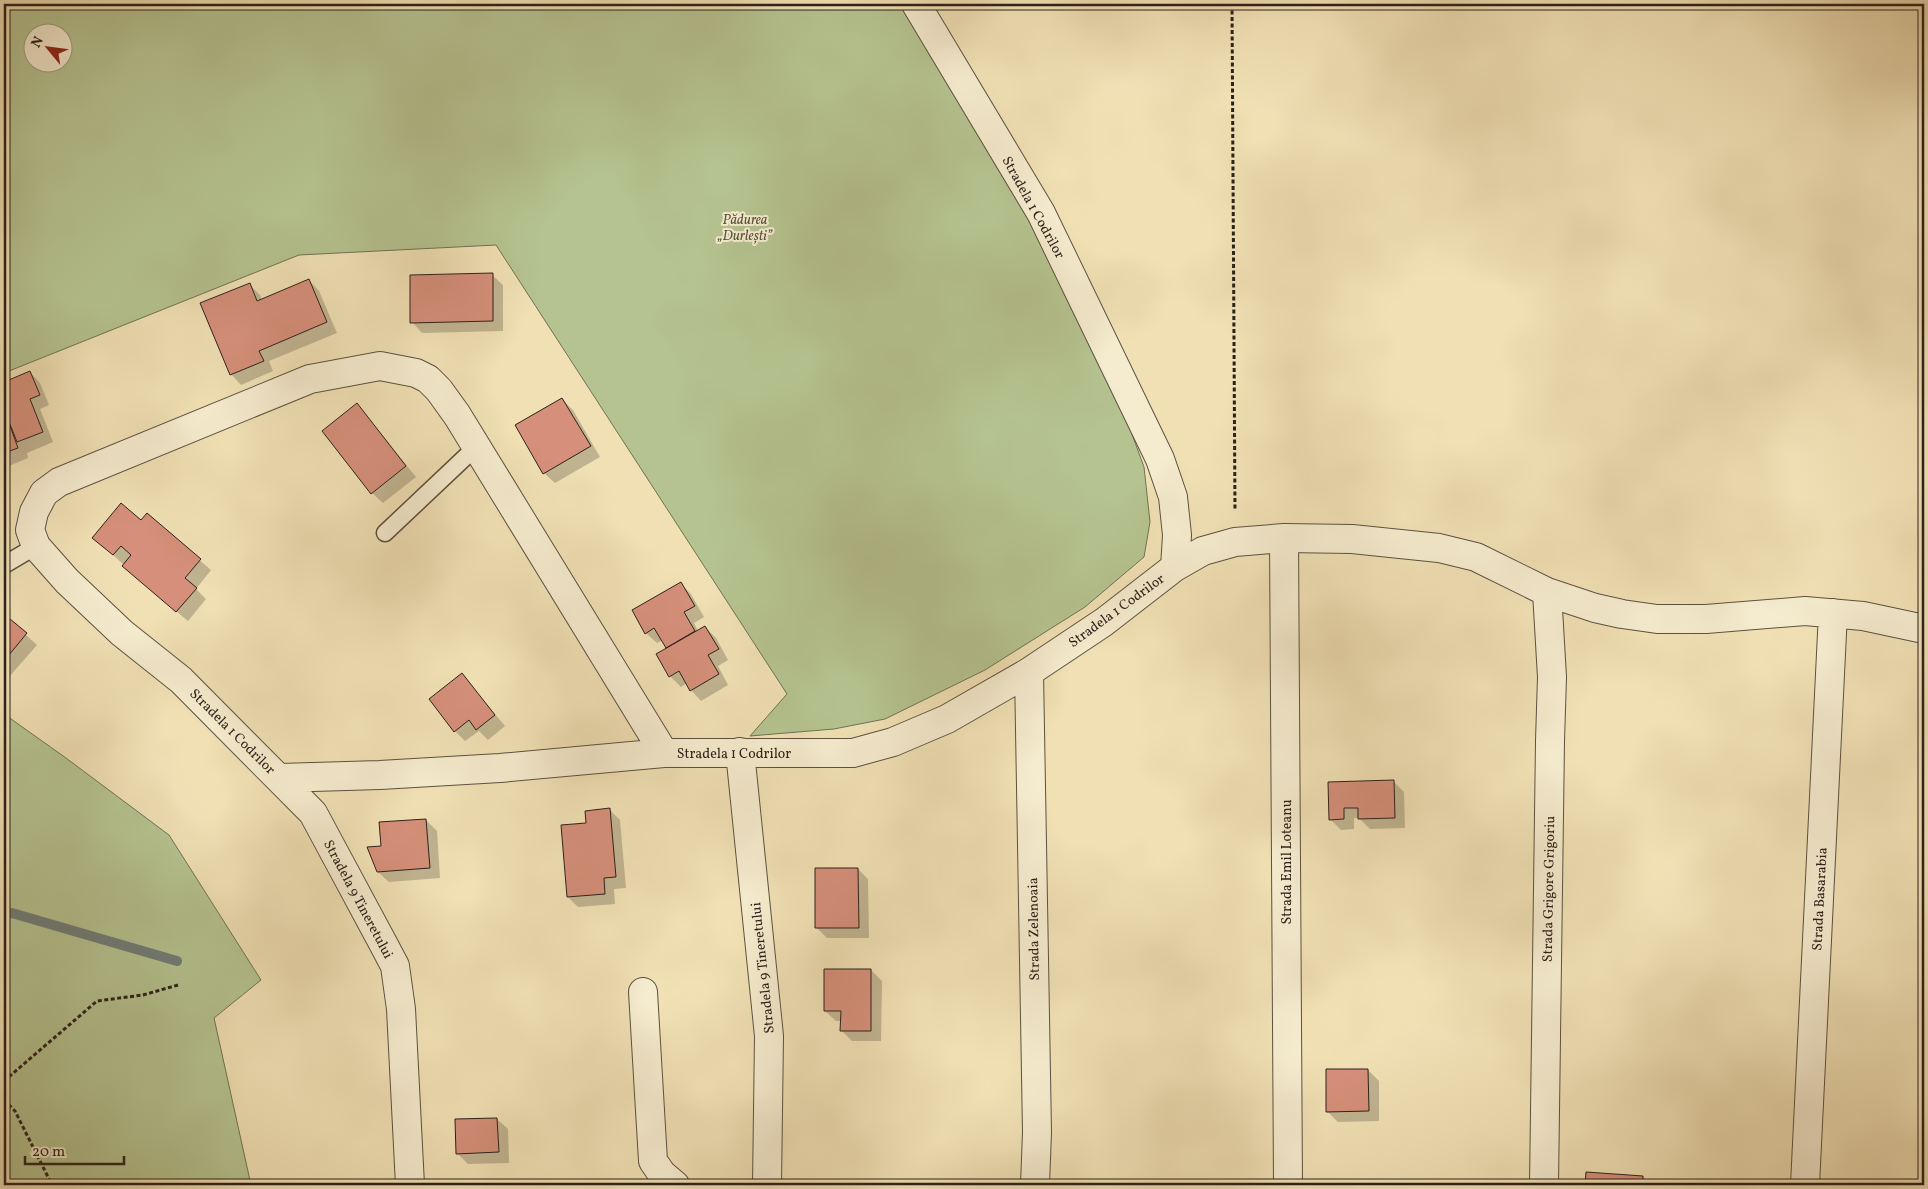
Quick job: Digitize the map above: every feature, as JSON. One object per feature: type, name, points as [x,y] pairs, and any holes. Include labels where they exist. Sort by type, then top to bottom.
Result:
[{"type":"street","name":"Stradela 1 Codrilor","points":[[664,753],[439,390],[428,379],[416,373],[380,366],[310,379],[59,482],[44,493],[34,512],[30,530],[36,546],[67,581],[122,633],[181,680],[279,778],[380,775],[500,768],[664,753],[853,753],[893,742],[947,719],[1028,672],[1104,622],[1175,567],[1177,535],[1173,497],[1160,459],[1040,213],[916,4]]},
{"type":"street","points":[[1175,567],[1203,551],[1235,542],[1284,538],[1352,539],[1439,548],[1476,557],[1547,592],[1604,610],[1657,619],[1706,619],[1805,610],[1863,616],[1924,628]]},
{"type":"street","name":"Strada Emil Loteanu","points":[[1284,538],[1288,1185]]},
{"type":"street","name":"Strada Grigore Grigoriu","points":[[1544,1185],[1552,677],[1547,592]]},
{"type":"street","name":"Strada Basarabia","points":[[1805,1185],[1833,613]]},
{"type":"street","name":"Strada Zelenoaia","points":[[1028,672],[1036,1122],[1035,1185]]},
{"type":"street","name":"Stradela 9 Tineretului","points":[[740,752],[769,1036],[767,1185]]},
{"type":"street","name":"Stradela 9 Tineretului","points":[[279,778],[313,813],[395,966],[401,1009],[410,1185]]},
{"type":"street","points":[[643,992],[653,1162],[662,1174],[675,1185]]},
{"type":"lane","points":[[385,533],[476,447]]},
{"type":"lane","points":[[4,565],[36,546]]},
{"type":"path","points":[[1232,4],[1235,542]]},
{"type":"path","points":[[4,1081],[97,1001],[143,995],[178,985]]},
{"type":"path","points":[[4,1100],[14,1111],[52,1185]]},
{"type":"green space","name":"Pădurea „Durlești”","points":[[4,4],[905,4],[1050,250],[1129,426],[1144,467],[1150,522],[1144,557],[1085,607],[985,670],[885,719],[834,729],[750,736],[787,694],[496,245],[299,255],[4,373]]},
{"type":"green space","points":[[4,714],[169,835],[261,980],[214,1018],[251,1185],[4,1185]]},
{"type":"building","points":[[493,273],[493,321],[410,323],[410,275]]},
{"type":"building","points":[[309,279],[327,322],[259,351],[264,361],[230,375],[200,303],[250,283],[257,301]]},
{"type":"building","points":[[30,371],[40,395],[30,399],[43,432],[17,442],[4,409],[4,382]]},
{"type":"building","points":[[562,398],[591,446],[543,474],[515,425]]},
{"type":"building","points":[[357,403],[406,466],[371,494],[322,431]]},
{"type":"building","points":[[4,409],[18,448],[4,453]]},
{"type":"building","points":[[121,503],[141,520],[147,513],[201,559],[185,578],[197,588],[176,612],[122,566],[131,555],[121,546],[113,555],[92,538]]},
{"type":"building","points":[[681,582],[695,606],[684,612],[695,631],[666,648],[654,628],[645,634],[632,610]]},
{"type":"building","points":[[4,614],[27,633],[4,661]]},
{"type":"building","points":[[705,626],[719,649],[708,655],[719,674],[690,691],[679,671],[669,677],[656,654]]},
{"type":"building","points":[[462,673],[495,715],[476,730],[469,720],[454,732],[429,699]]},
{"type":"building","points":[[1394,780],[1395,818],[1358,819],[1358,808],[1344,808],[1344,819],[1329,820],[1328,782]]},
{"type":"building","points":[[610,808],[616,877],[604,878],[605,894],[567,897],[561,825],[586,823],[585,811]]},
{"type":"building","points":[[426,819],[430,868],[377,872],[367,847],[381,846],[379,822]]},
{"type":"building","points":[[815,868],[858,868],[859,928],[815,928]]},
{"type":"building","points":[[824,969],[871,969],[871,1031],[840,1031],[841,1011],[824,1011]]},
{"type":"building","points":[[1326,1069],[1368,1069],[1369,1111],[1326,1112]]},
{"type":"building","points":[[497,1118],[499,1152],[456,1154],[455,1119]]},
{"type":"building","points":[[1586,1172],[1643,1176],[1643,1185],[1585,1185]]},
{"type":"waterway","points":[[4,915],[12,913],[177,961]]}]
